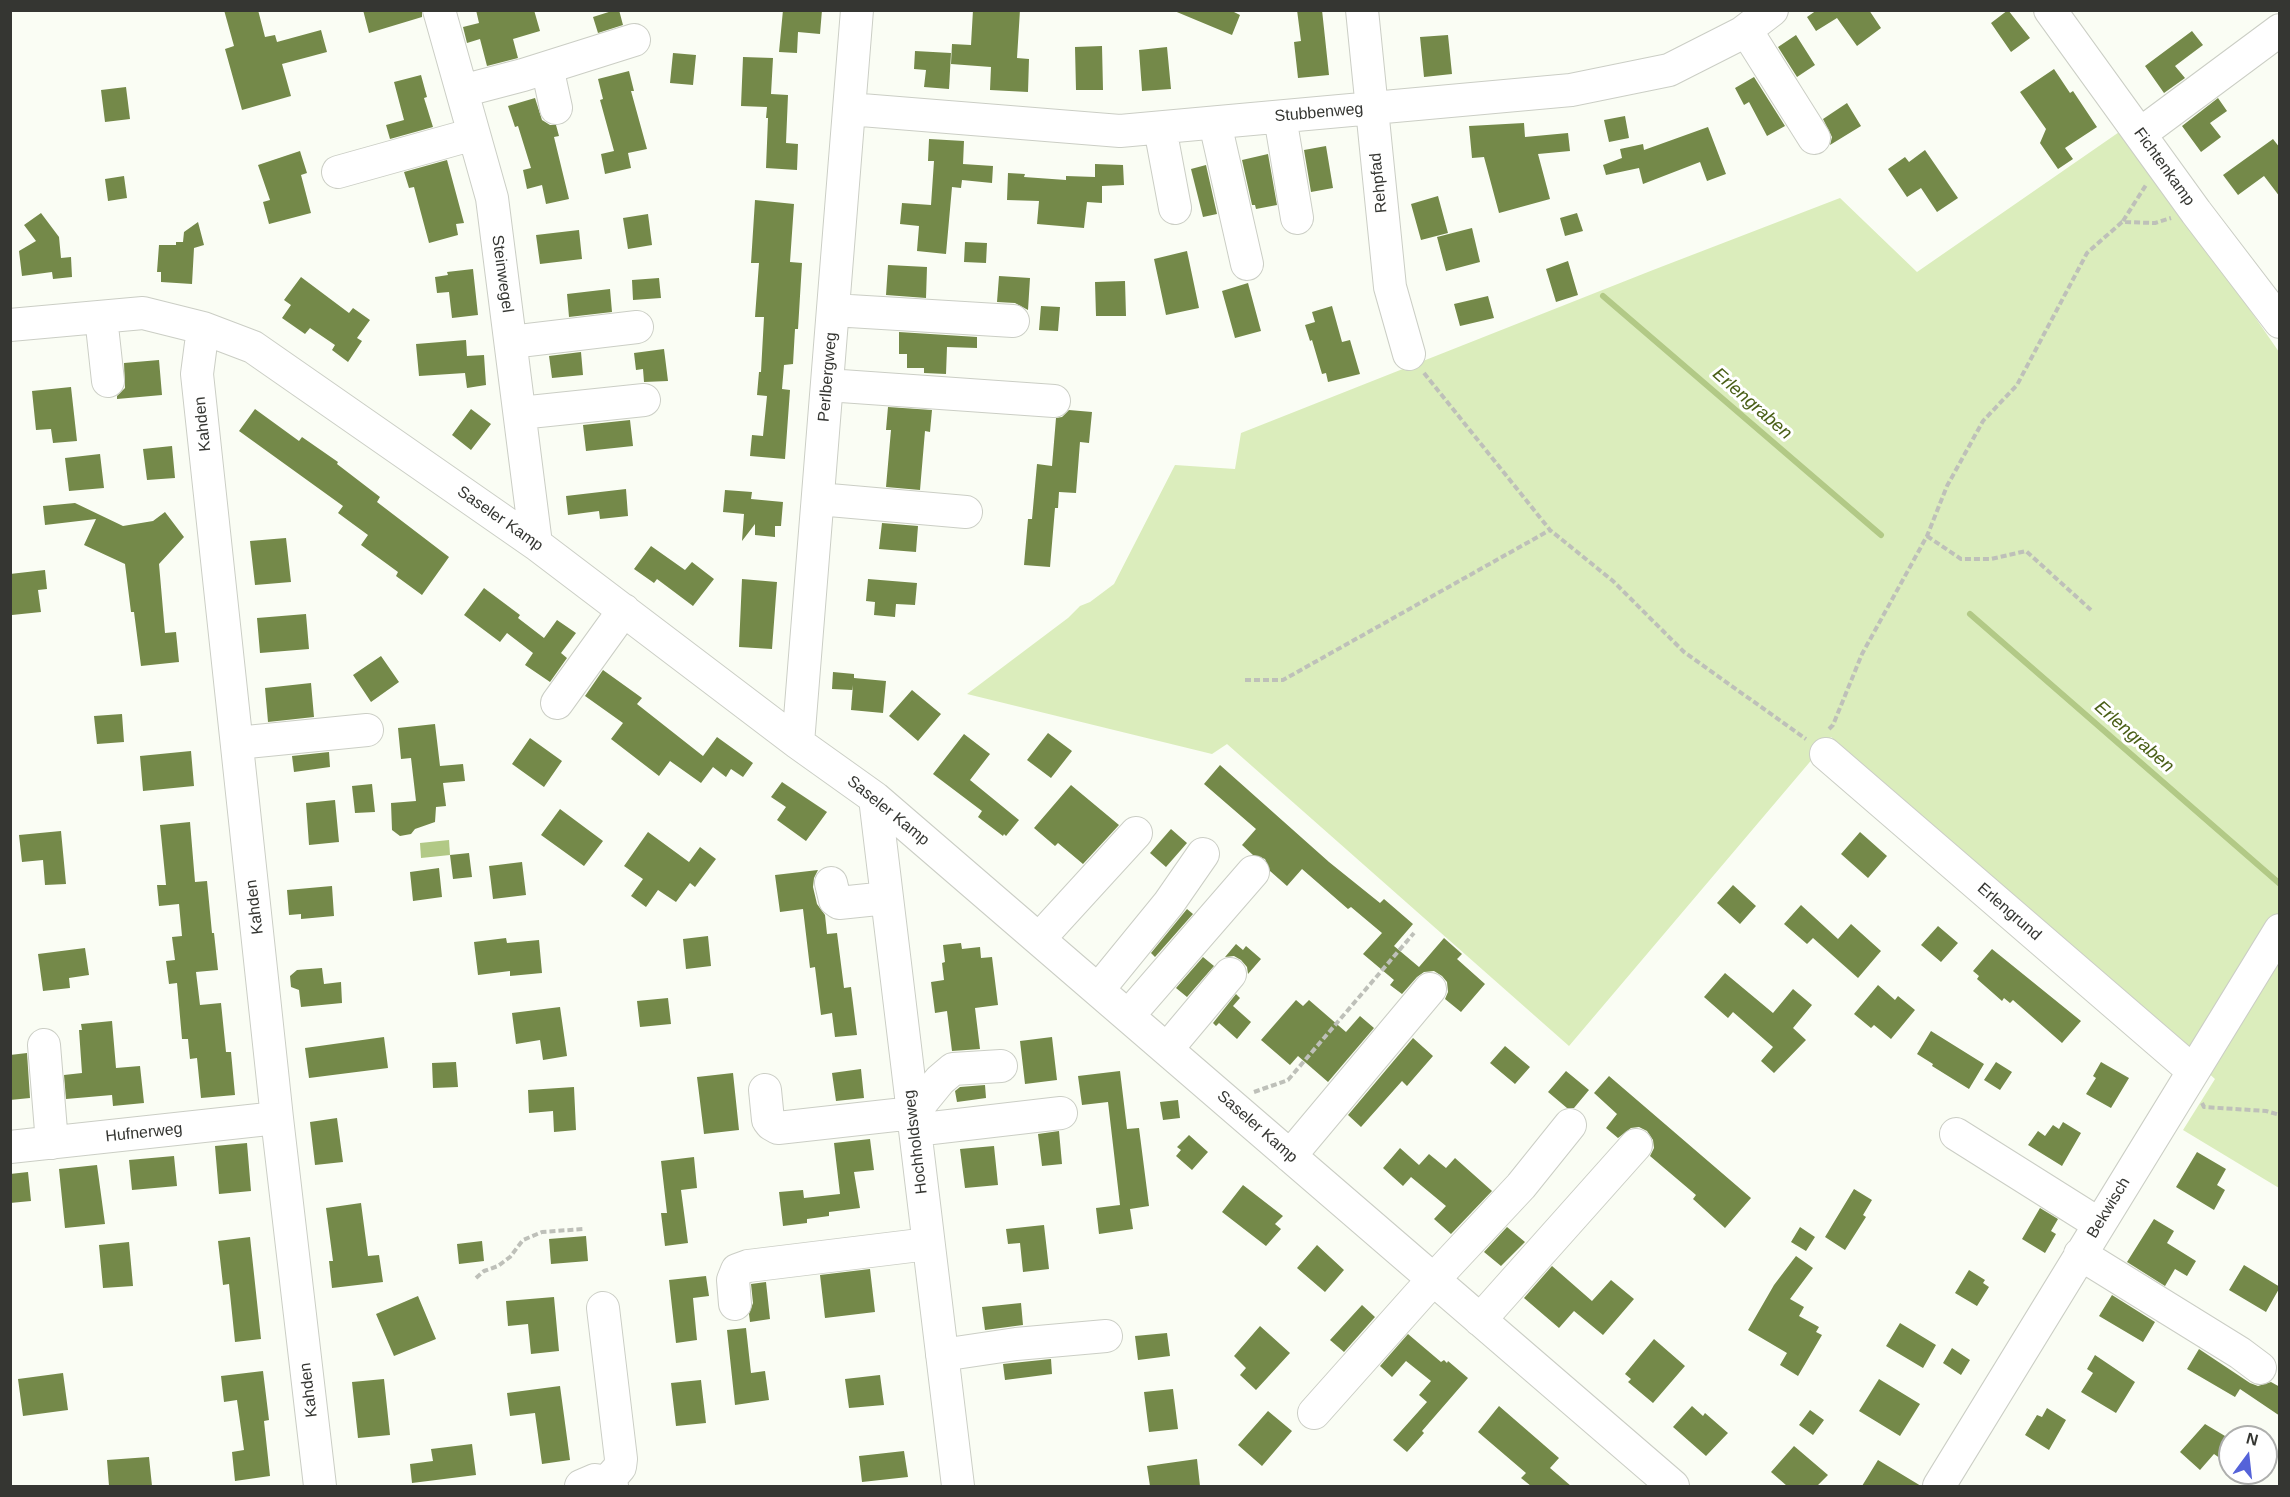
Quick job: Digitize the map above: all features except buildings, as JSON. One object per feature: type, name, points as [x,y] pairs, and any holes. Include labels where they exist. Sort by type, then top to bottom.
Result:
[{"type":"street","name":"Steinwegel","points":[[439,10],[492,198],[536,544]]},
{"type":"street","name":"Perlbergweg","points":[[798,743],[857,10]]},
{"type":"street","name":"Rehpfad","points":[[1362,10],[1370,109],[1390,287],[1409,354]]},
{"type":"street","name":"Stubbenweg","points":[[849,109],[1120,131],[1571,90],[1669,70],[1746,30],[1772,10]]},
{"type":"street","name":"Fichtenkamp","points":[[2050,10],[2196,212],[2274,303]]},
{"type":"street","points":[[1746,30],[1814,138]]},
{"type":"street","points":[[2140,134],[2280,30]]},
{"type":"street","points":[[627,48],[549,76],[463,96],[524,75],[627,48]]},
{"type":"street","points":[[549,76],[556,108]]},
{"type":"street","points":[[1280,117],[1297,218]]},
{"type":"street","points":[[1215,123],[1247,264]]},
{"type":"street","points":[[1160,128],[1175,208]]},
{"type":"street","points":[[338,172],[474,134]]},
{"type":"street","points":[[833,310],[1013,321]]},
{"type":"street","name":"Saseler Kamp","points":[[10,325],[143,313],[203,328],[253,347],[536,544],[798,743],[875,798],[1673,1486]]},
{"type":"street","points":[[101,317],[108,381]]},
{"type":"street","points":[[511,342],[637,327]]},
{"type":"street","name":"Kahden","points":[[203,328],[197,374],[277,1118],[320,1486]]},
{"type":"street","points":[[827,385],[1054,401]]},
{"type":"street","points":[[520,413],[644,400]]},
{"type":"street","points":[[818,499],[966,512]]},
{"type":"street","points":[[556,703],[624,610]]},
{"type":"street","points":[[237,743],[367,730]]},
{"type":"street","name":"Erlengrund","points":[[1820,749],[2193,1071]]},
{"type":"street","name":"Hochholdsweg","points":[[875,798],[958,1486]]},
{"type":"street","points":[[1039,939],[1136,833]]},
{"type":"street","points":[[1098,990],[1169,903],[1203,854]]},
{"type":"street","points":[[1128,1016],[1253,872]]},
{"type":"street","points":[[831,883],[839,903],[887,898]]},
{"type":"street","name":"Bekwisch","points":[[1939,1486],[2280,930]]},
{"type":"street","points":[[1167,1049],[1230,974]]},
{"type":"street","points":[[1290,1155],[1430,989]]},
{"type":"street","points":[[44,1045],[52,1143]]},
{"type":"street","points":[[914,1122],[940,1080],[953,1069],[1001,1066]]},
{"type":"street","points":[[765,1090],[768,1120],[778,1128],[1061,1113]]},
{"type":"street","name":"Hufnerweg","points":[[10,1147],[277,1118]]},
{"type":"street","points":[[1314,1413],[1521,1186],[1570,1125]]},
{"type":"street","points":[[1956,1134],[2099,1224]]},
{"type":"street","points":[[1480,1320],[1636,1144]]},
{"type":"street","points":[[735,1304],[733,1280],[737,1270],[748,1266],[928,1244]]},
{"type":"street","points":[[2080,1254],[2240,1353],[2260,1368]]},
{"type":"street","points":[[600,1485],[620,1467],[621,1459],[603,1308]]},
{"type":"street","points":[[942,1355],[1016,1344],[1106,1336]]},
{"type":"path","points":[[1409,354],[1550,530],[1613,581],[1684,652],[1820,749],[1833,725],[1862,654],[1927,536],[1947,486],[1983,421],[2016,385],[2087,253],[2122,222],[2160,161]]},
{"type":"path","points":[[2122,222],[2155,223],[2196,212]]},
{"type":"path","points":[[1245,680],[1283,680],[1550,530]]},
{"type":"path","points":[[1927,536],[1960,559],[1991,559],[2026,551],[2091,610]]},
{"type":"path","points":[[1237,1110],[1255,1091],[1288,1080],[1414,933]]},
{"type":"path","points":[[2193,1071],[2204,1107],[2266,1111],[2280,1115]]},
{"type":"path","points":[[476,1278],[510,1257],[523,1240],[542,1232],[583,1229]]},
{"type":"shaded area","points":[[2125,128],[2279,352],[2279,1188],[2183,1130],[2215,1079],[1831,737],[1569,1046],[1227,744],[1212,754],[967,694],[1068,618],[1080,606],[1090,602],[1114,584],[1175,465],[1235,469],[1241,433],[1840,198],[1917,272]]},
{"type":"shaded area","points":[[449,840],[450,855],[421,858],[420,843]]},
{"type":"waterway","name":"Erlengraben","points":[[1603,296],[1881,535]]},
{"type":"waterway","name":"Erlengraben","points":[[1970,614],[2280,884]]}]
